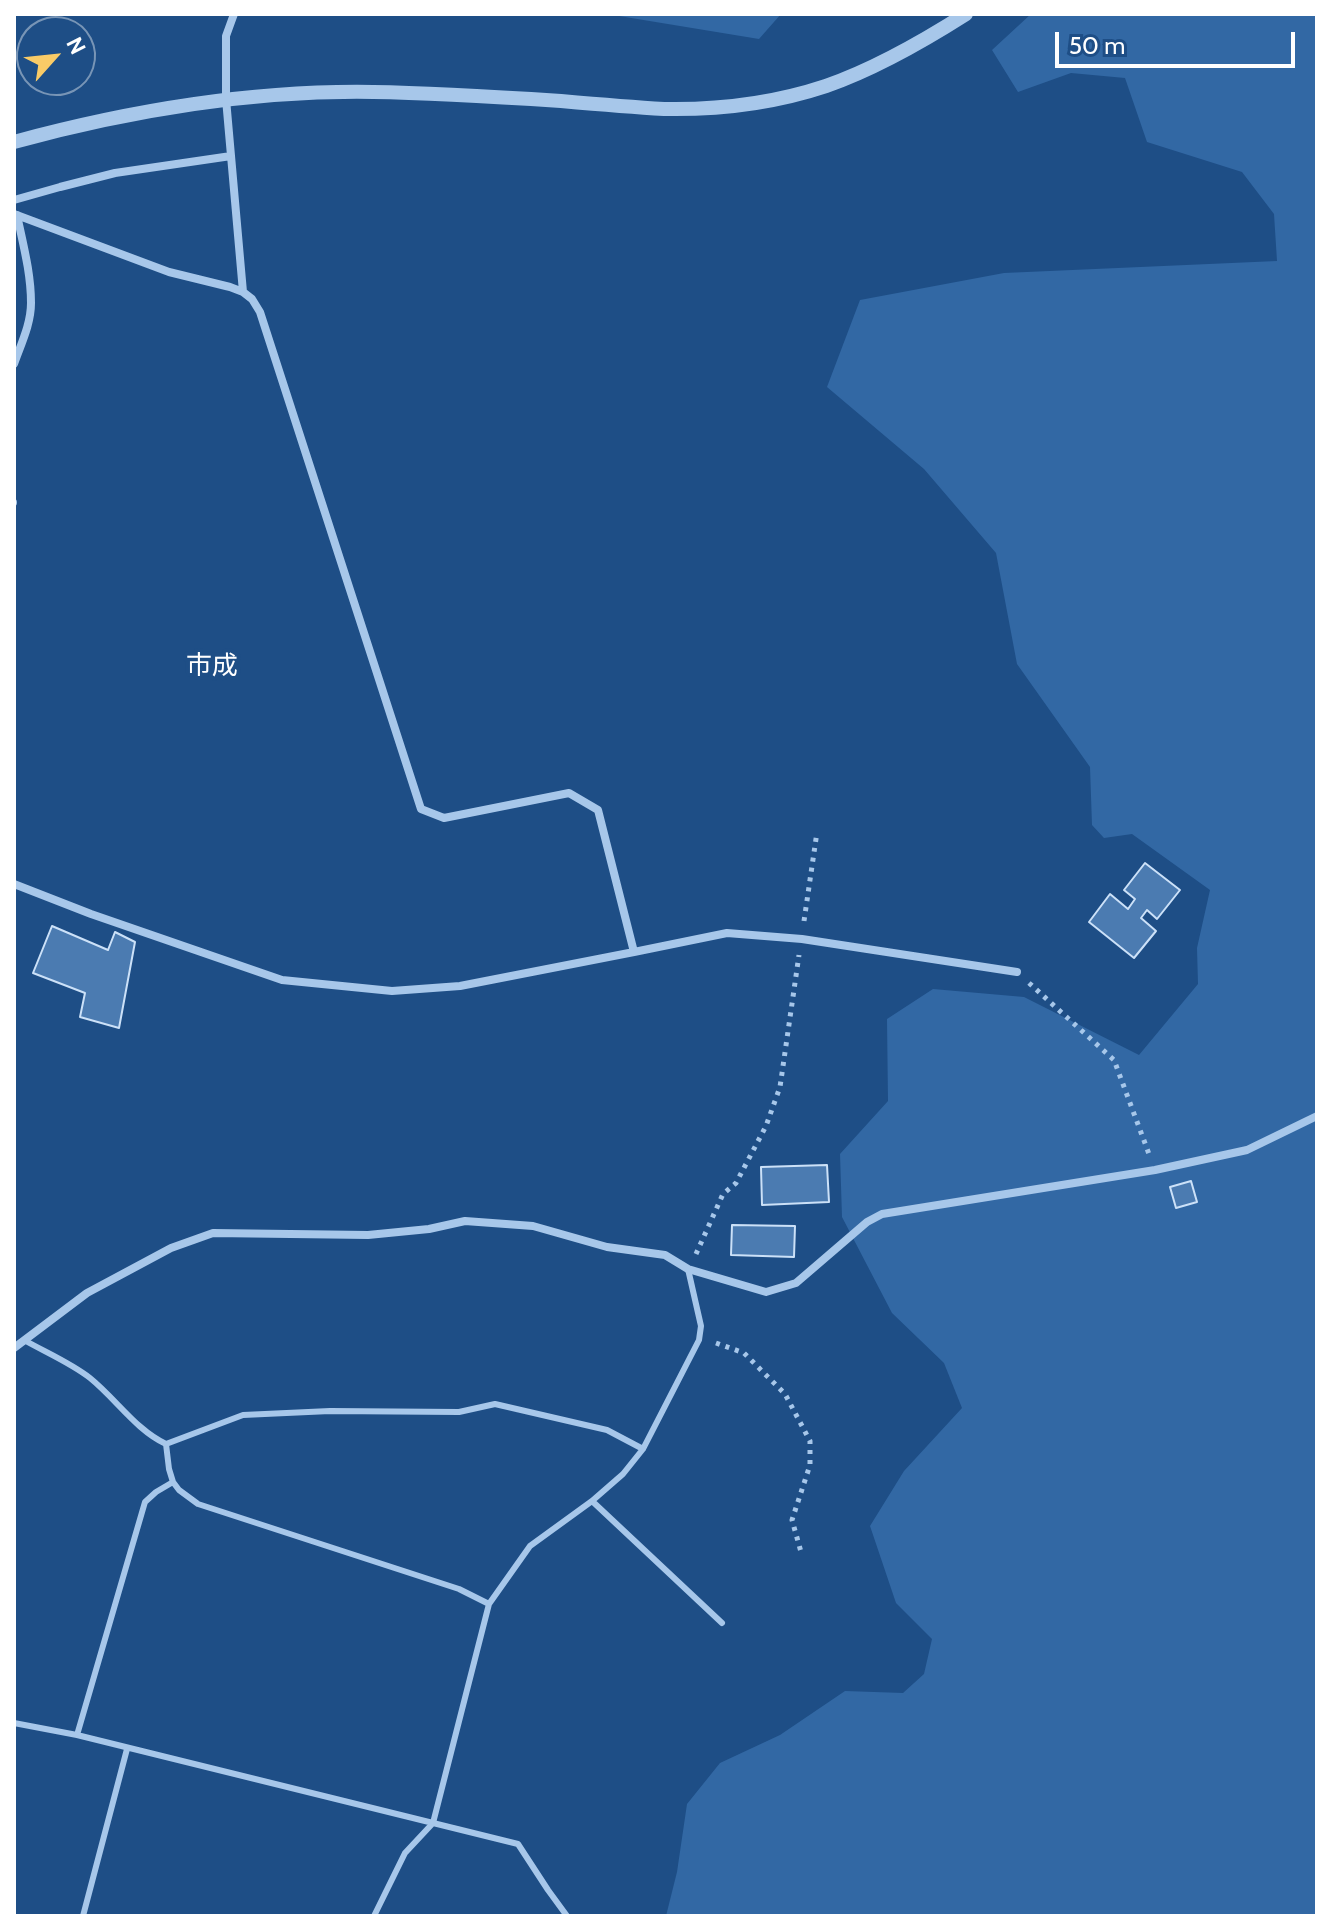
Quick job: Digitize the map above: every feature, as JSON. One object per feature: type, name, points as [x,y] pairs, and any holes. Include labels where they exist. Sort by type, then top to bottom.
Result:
[{"type":"street","points":[[234,14],[226,36],[226,99],[243,292]]},
{"type":"street","points":[[14,142],[79,124],[153,109],[226,99],[322,92],[470,96],[667,109],[728,106],[777,99],[826,86],[880,63],[966,14]]},
{"type":"street","points":[[14,200],[115,173],[231,156]]},
{"type":"street","points":[[16,214],[169,272],[230,287],[252,299],[260,312],[421,809],[444,818],[569,793],[598,810],[634,952]]},
{"type":"street","points":[[14,364],[27,328],[31,304],[29,274],[16,214]]},
{"type":"street","points":[[14,884],[282,980],[392,991],[460,986],[727,933],[802,939],[1017,972]]},
{"type":"street","points":[[14,1348],[87,1293],[171,1248],[213,1233],[368,1235],[429,1229],[465,1221],[533,1226],[607,1247],[665,1255],[688,1269],[766,1292],[796,1283],[867,1222],[882,1214],[1155,1170],[1247,1150],[1317,1116]]},
{"type":"lane","points":[[374,1916],[405,1853],[433,1823],[489,1604],[530,1546],[592,1501],[623,1474],[643,1449],[699,1340],[701,1326],[688,1269]]},
{"type":"lane","points":[[24,1340],[87,1375],[150,1437],[166,1444],[243,1415],[330,1411],[459,1412],[495,1404],[607,1430],[643,1449]]},
{"type":"lane","points":[[166,1444],[173,1482],[198,1504],[459,1589],[489,1604]]},
{"type":"lane","points":[[77,1735],[145,1502],[173,1482]]},
{"type":"lane","points":[[592,1501],[722,1623]]},
{"type":"lane","points":[[14,1723],[77,1735],[518,1844],[567,1916]]},
{"type":"lane","points":[[83,1916],[127,1749]]},
{"type":"path","points":[[695,1256],[723,1194],[736,1183],[766,1126],[780,1087],[817,832]]},
{"type":"path","points":[[1017,972],[1114,1060],[1155,1170]]},
{"type":"path","points":[[699,1340],[725,1345],[744,1353],[785,1394],[810,1441],[810,1465],[792,1520],[801,1552]]},
{"type":"shaded area","points":[[607,14],[781,14],[759,39]]},
{"type":"shaded area","points":[[1031,14],[1317,14],[1317,1916],[666,1916],[677,1872],[687,1804],[720,1763],[780,1735],[845,1691],[903,1693],[924,1674],[932,1639],[896,1603],[870,1526],[904,1471],[962,1408],[944,1363],[892,1313],[842,1217],[840,1154],[888,1101],[887,1019],[933,989],[1024,997],[1139,1055],[1198,984],[1197,948],[1210,890],[1132,834],[1104,838],[1092,825],[1090,767],[1017,664],[996,553],[924,469],[827,387],[860,300],[1004,273],[1277,261],[1274,214],[1242,172],[1147,142],[1125,78],[1071,73],[1018,92],[992,50]]},
{"type":"building","points":[[1145,863],[1180,890],[1157,919],[1147,910],[1141,918],[1156,931],[1134,958],[1089,922],[1110,894],[1128,909],[1135,899],[1124,890]]},
{"type":"building","points":[[52,926],[108,950],[115,932],[135,942],[119,1028],[80,1017],[85,993],[33,973]]},
{"type":"building","points":[[827,1165],[829,1202],[762,1205],[761,1167]]},
{"type":"building","points":[[1191,1181],[1197,1202],[1176,1208],[1170,1187]]},
{"type":"building","points":[[732,1225],[795,1226],[794,1257],[731,1255]]},
{"type":"district","name":"市成","points":[[212,666]]}]
